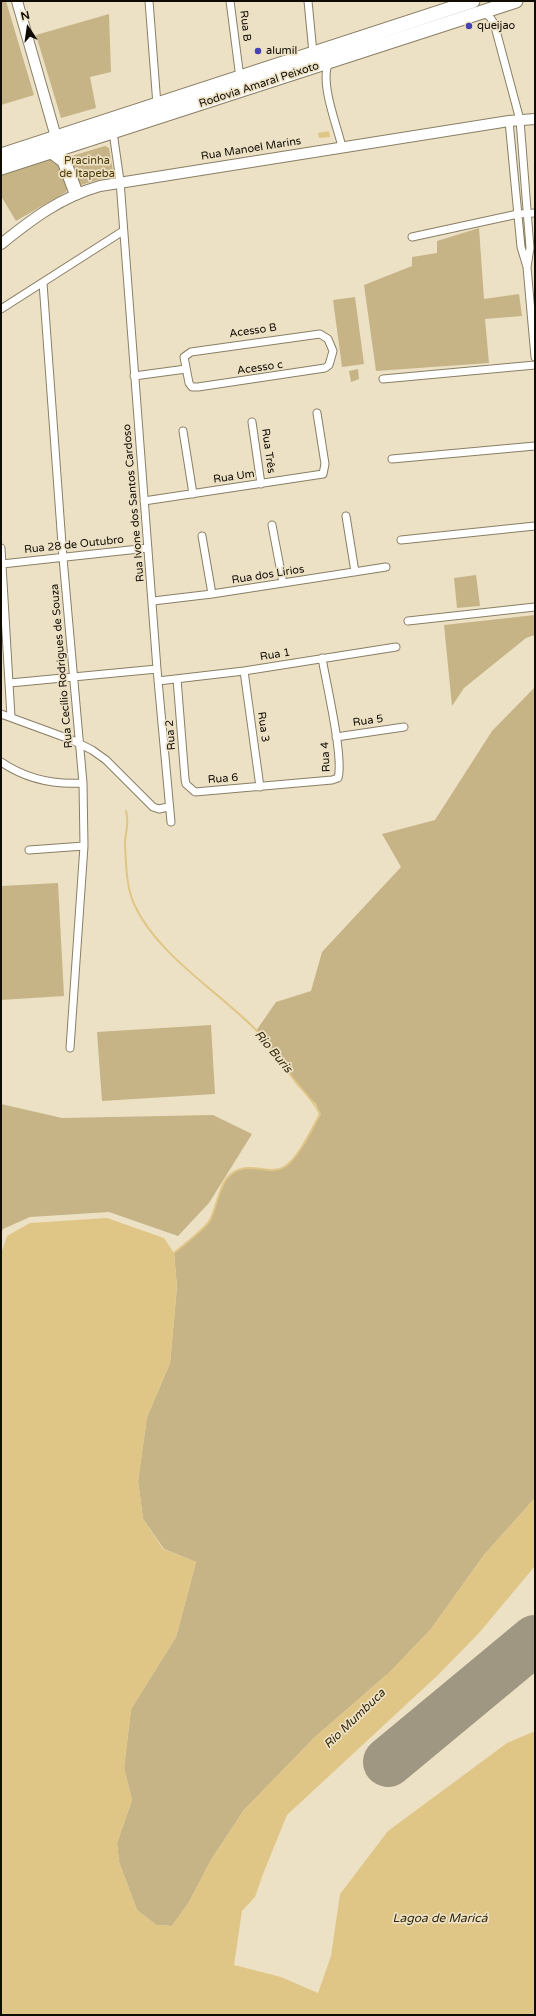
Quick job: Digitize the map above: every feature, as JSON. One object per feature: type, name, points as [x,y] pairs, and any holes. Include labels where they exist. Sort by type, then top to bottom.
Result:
[{"type":"highway","name":"Rodovia Amaral Peixoto","points":[[1,168],[516,1]]},
{"type":"highway","name":"Rodovia Amaral Peixoto","points":[[1,155],[240,78],[465,2]]},
{"type":"highway","points":[[52,152],[64,161],[76,193]]},
{"type":"main road","points":[[17,1],[56,137]]},
{"type":"main road","name":"Rua Manoel Marins","points":[[1,244],[49,207],[76,193],[120,181],[535,118]]},
{"type":"street","points":[[149,1],[156,105]]},
{"type":"street","name":"Rua B","points":[[230,1],[240,78]]},
{"type":"street","points":[[308,1],[313,53]]},
{"type":"street","points":[[481,13],[489,16],[494,23],[520,120],[531,213],[530,248],[527,266]]},
{"type":"street","points":[[329,62],[326,71],[326,82],[342,147]]},
{"type":"street","points":[[310,68],[319,73],[326,82]]},
{"type":"street","points":[[509,121],[521,247],[527,266],[535,357]]},
{"type":"street","name":"Rua Ivone dos Santos Cardoso","points":[[113,132],[120,181],[134,376],[170,822]]},
{"type":"street","points":[[412,237],[518,214],[531,213]]},
{"type":"street","points":[[1,309],[123,231]]},
{"type":"street","name":"Rua Cecílio Rodrigues de Souza","points":[[43,283],[63,558],[75,678],[83,783],[84,846],[70,1048]]},
{"type":"street","name":"Acesso B","points":[[186,369],[184,356],[186,354],[307,335],[324,334],[328,338],[333,351],[329,365]]},
{"type":"street","name":"Acesso c","points":[[186,369],[189,383],[192,387],[317,371],[329,365]]},
{"type":"street","points":[[383,380],[535,365]]},
{"type":"street","points":[[134,376],[186,369]]},
{"type":"street","name":"Rua Um","points":[[144,501],[320,475],[325,472],[324,450],[317,413]]},
{"type":"street","name":"Rua Três","points":[[252,422],[261,484]]},
{"type":"street","points":[[183,431],[193,494]]},
{"type":"street","points":[[392,459],[535,446]]},
{"type":"street","points":[[346,516],[355,572]]},
{"type":"street","points":[[272,525],[283,584]]},
{"type":"street","points":[[401,540],[535,526]]},
{"type":"street","points":[[202,536],[212,594]]},
{"type":"street","points":[[1,548],[11,717]]},
{"type":"street","name":"Rua 28 de Outubro","points":[[2,564],[148,548]]},
{"type":"street","name":"Rua dos Lirios","points":[[152,601],[283,584],[386,567]]},
{"type":"street","points":[[408,621],[535,607]]},
{"type":"street","name":"Rua 1","points":[[158,681],[244,671],[396,647]]},
{"type":"street","name":"Rua 4","points":[[260,787],[335,780],[338,778],[339,770],[336,737],[322,658]]},
{"type":"street","points":[[10,683],[157,670]]},
{"type":"street","name":"Rua 3","points":[[244,671],[260,787]]},
{"type":"street","name":"Rua 2","points":[[178,679],[185,779],[190,788]]},
{"type":"street","points":[[1,714],[80,743],[106,760],[153,807],[159,809],[168,807]]},
{"type":"street","name":"Rua 5","points":[[336,737],[404,727]]},
{"type":"street","points":[[1,762],[26,775],[44,781],[63,784],[83,783]]},
{"type":"street","name":"Rua 6","points":[[190,788],[194,792],[260,787]]},
{"type":"street","points":[[29,850],[84,846]]},
{"type":"green space","points":[[1,1],[6,1],[34,95],[1,105]]},
{"type":"green space","points":[[109,14],[111,72],[90,77],[96,108],[61,118],[36,35]]},
{"type":"green space","name":"Pracinha de Itapeba","points":[[105,146],[109,148],[113,171],[111,176],[81,185],[75,182],[68,157]]},
{"type":"green space","points":[[51,156],[60,161],[69,184],[66,192],[16,221],[1,196],[1,174]]},
{"type":"green space","points":[[479,228],[484,299],[519,294],[522,316],[485,319],[489,363],[376,371],[364,285],[412,266],[412,257],[437,253],[437,241]]},
{"type":"green space","points":[[355,297],[364,364],[342,367],[333,300]]},
{"type":"green space","points":[[358,369],[359,379],[351,382],[349,371]]},
{"type":"green space","points":[[476,575],[480,606],[457,608],[454,578]]},
{"type":"green space","points":[[535,615],[535,635],[526,638],[464,688],[452,706],[444,625]]},
{"type":"green space","points":[[535,687],[535,1498],[484,1555],[431,1629],[391,1671],[314,1738],[244,1810],[211,1860],[189,1902],[172,1926],[156,1925],[137,1910],[119,1862],[117,1843],[132,1800],[124,1768],[131,1709],[176,1637],[196,1562],[164,1549],[143,1519],[138,1481],[147,1417],[170,1363],[177,1287],[174,1253],[199,1233],[210,1220],[224,1182],[234,1172],[249,1168],[271,1170],[278,1169],[290,1163],[300,1151],[320,1114],[316,1104],[303,1091],[256,1031],[276,1002],[311,991],[322,952],[401,867],[382,834],[435,820],[492,731]]},
{"type":"green space","points":[[58,883],[64,996],[1,1000],[1,886]]},
{"type":"green space","points":[[211,1025],[215,1094],[102,1101],[97,1032]]},
{"type":"green space","points":[[1,1104],[62,1118],[213,1115],[252,1134],[209,1203],[178,1236],[109,1212],[30,1217],[3,1229],[1,1234]]},
{"type":"water","points":[[329,131],[330,137],[319,138],[318,133]]},
{"type":"water","name":"Lagoa de Maricá","points":[[107,1218],[164,1238],[174,1253],[177,1287],[170,1363],[147,1417],[138,1481],[143,1519],[163,1549],[196,1562],[176,1637],[131,1709],[124,1768],[132,1800],[117,1843],[119,1862],[137,1910],[156,1925],[172,1926],[189,1902],[211,1860],[244,1810],[314,1738],[391,1671],[431,1629],[484,1555],[535,1498],[535,1566],[479,1633],[438,1675],[287,1815],[255,1897],[242,1911],[234,1965],[281,1977],[318,1993],[331,1956],[340,1894],[388,1831],[507,1743],[535,1731],[535,2015],[1,2015],[1,1254],[7,1236],[30,1223]]},
{"type":"waterway","name":"Rio Buris","points":[[126,811],[127,825],[125,844],[129,890],[134,904],[144,922],[157,940],[189,972],[241,1015],[256,1030],[312,1101],[320,1114],[299,1151],[284,1167],[271,1170],[249,1168],[242,1169],[234,1172],[227,1178],[224,1182],[210,1220],[199,1233],[174,1253]]},
{"type":"runway","points":[[388,1762],[535,1640]]},
{"type":"place","name":"queijao","points":[[469,26]]},
{"type":"place","name":"alumil","points":[[258,51]]},
{"type":"water label","name":"Rio Mumbuca","points":[[355,1719]]}]
